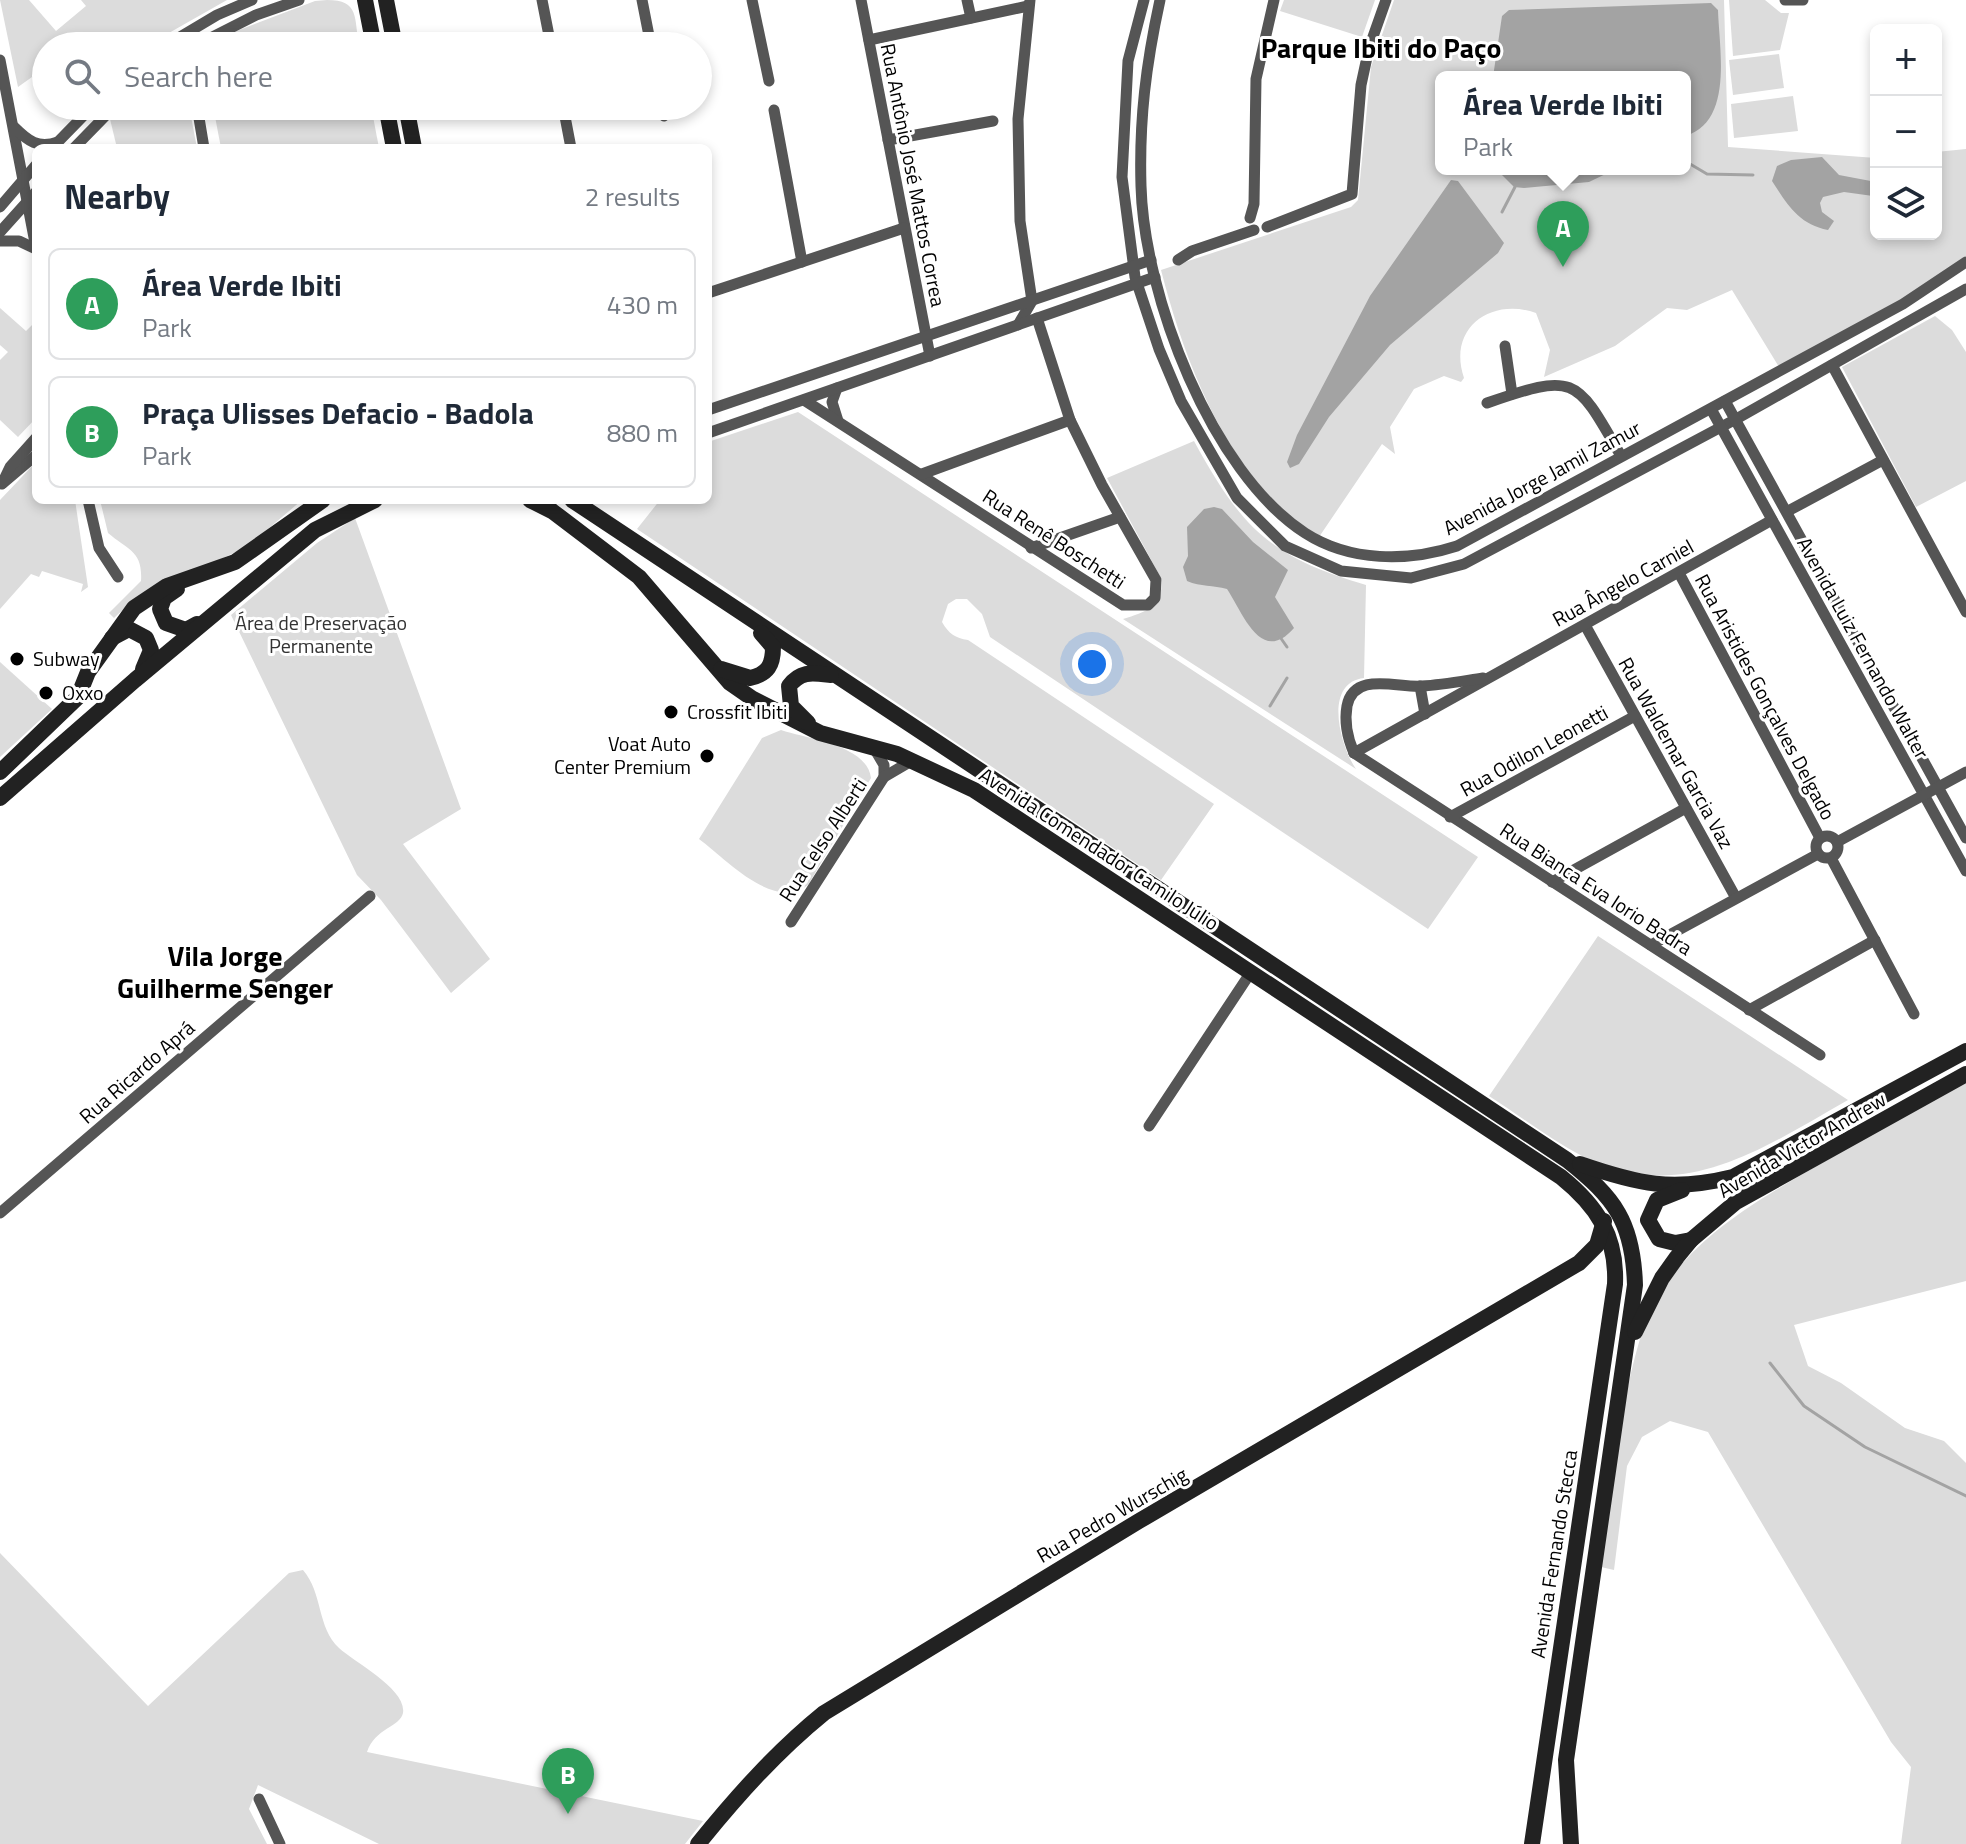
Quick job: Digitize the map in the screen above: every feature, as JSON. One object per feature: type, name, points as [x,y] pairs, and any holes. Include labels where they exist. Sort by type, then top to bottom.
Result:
[{"type":"main road","points":[[386,0],[392,32]]},
{"type":"main road","points":[[364,3],[371,32]]},
{"type":"main road","points":[[389,120],[393,144]]},
{"type":"main road","points":[[409,120],[413,144]]},
{"type":"main road","points":[[210,617],[186,630],[176,629],[166,623],[160,609],[164,598],[263,546],[318,504]]},
{"type":"main road","points":[[0,798],[315,530],[356,504]]},
{"type":"main road","points":[[337,516],[366,504]]},
{"type":"main road","name":"Avenida Comendador Camilo Júlio","points":[[538,504],[552,511],[639,577],[684,625],[716,667],[753,699],[820,733],[913,760],[974,790],[1561,1177],[1580,1191],[1604,1221],[1612,1242],[1616,1271]]},
{"type":"main road","name":"Avenida Comendador Camilo Júlio","points":[[578,504],[1567,1160],[1602,1188],[1618,1208],[1634,1253],[1635,1285],[1627,1352]]},
{"type":"main road","points":[[0,772],[78,697],[88,672],[134,608],[167,586],[210,572]]},
{"type":"main road","points":[[716,667],[750,678],[768,670],[773,657],[767,638],[722,602]]},
{"type":"main road","points":[[109,641],[120,631],[129,629],[146,638],[150,659],[135,680]]},
{"type":"main road","points":[[820,733],[796,712],[787,693],[799,675],[837,676]]},
{"type":"main road","name":"Avenida Victor Andrew","points":[[1567,1160],[1625,1180],[1655,1186],[1695,1186],[1733,1177],[1966,1051]]},
{"type":"main road","name":"Avenida Victor Andrew","points":[[1627,1352],[1662,1278],[1691,1240],[1736,1202],[1966,1074]]},
{"type":"main road","points":[[1691,1240],[1675,1243],[1659,1239],[1648,1220],[1657,1200],[1695,1186]]},
{"type":"main road","name":"Rua Pedro Wurschig","points":[[698,1844],[746,1785],[788,1742],[862,1687],[1579,1263],[1597,1245],[1604,1221]]},
{"type":"main road","points":[[1579,1263],[1598,1259],[1616,1271]]},
{"type":"main road","name":"Avenida Fernando Stecca","points":[[1532,1844],[1616,1271]]},
{"type":"main road","name":"Avenida Fernando Stecca","points":[[1571,1844],[1566,1760],[1627,1352]]},
{"type":"street","points":[[188,32],[252,0]]},
{"type":"street","points":[[223,32],[256,15],[299,0]]},
{"type":"street","points":[[542,0],[548,32]]},
{"type":"street","points":[[642,0],[648,32]]},
{"type":"street","points":[[752,0],[769,81]]},
{"type":"street","name":"Rua Antônio José Mattos Correa","points":[[861,0],[930,356]]},
{"type":"street","points":[[967,0],[971,18]]},
{"type":"street","name":"Avenida Jorge Jamil Zamur","points":[[1160,0],[1144,73],[1141,188],[1160,304],[1209,417],[1250,483],[1287,520],[1329,545],[1388,557],[1436,552],[1469,539],[1903,304],[1966,262]]},
{"type":"street","points":[[1266,216],[1256,79],[1274,0]]},
{"type":"street","points":[[1178,260],[1192,251],[1238,234],[1266,216],[1347,197],[1354,188],[1357,123],[1369,48],[1386,0]]},
{"type":"street","points":[[1785,0],[1802,0]]},
{"type":"street","name":"Avenida Jorge Jamil Zamur","points":[[1140,1],[1128,61],[1122,177],[1137,283],[1181,401],[1228,485],[1260,525],[1285,546],[1312,561],[1369,576],[1411,578],[1464,564],[1738,418],[1966,289]]},
{"type":"street","points":[[869,40],[1029,3],[1019,148],[1020,221],[1032,301],[1018,325]]},
{"type":"street","points":[[0,60],[32,228]]},
{"type":"street","points":[[774,110],[802,262]]},
{"type":"street","points":[[56,144],[79,120]]},
{"type":"street","points":[[78,144],[101,120]]},
{"type":"street","points":[[199,120],[203,144]]},
{"type":"street","points":[[566,120],[570,144]]},
{"type":"street","points":[[888,140],[993,121]]},
{"type":"street","points":[[14,127],[30,143],[39,144]]},
{"type":"street","points":[[0,207],[32,169]]},
{"type":"street","points":[[0,232],[32,196]]},
{"type":"street","points":[[1251,223],[1266,216]]},
{"type":"street","points":[[712,292],[904,228]]},
{"type":"street","points":[[1131,240],[1148,237]]},
{"type":"street","points":[[0,241],[19,241],[32,246]]},
{"type":"street","points":[[712,409],[1151,260]]},
{"type":"street","points":[[1053,313],[1068,302],[1119,284],[1116,272]]},
{"type":"street","points":[[712,432],[1155,277]]},
{"type":"street","points":[[1146,309],[1160,304]]},
{"type":"street","name":"Rua Renê Boschetti","points":[[804,400],[1123,605],[1148,605],[1155,598],[1156,580],[1070,420],[1037,318]]},
{"type":"street","points":[[1505,346],[1512,394]]},
{"type":"street","points":[[1832,365],[1966,612]]},
{"type":"street","points":[[1487,403],[1549,384],[1573,386],[1584,394],[1621,456]]},
{"type":"street","points":[[1750,387],[1759,405]]},
{"type":"street","points":[[837,388],[832,402],[838,422]]},
{"type":"street","points":[[761,393],[757,404],[763,414]]},
{"type":"street","points":[[745,398],[753,410],[747,420]]},
{"type":"street","name":"Avenida Luiz Fernando Walter","points":[[1725,401],[1746,432],[1966,838]]},
{"type":"street","name":"Avenida Luiz Fernando Walter","points":[[1711,409],[1966,871]]},
{"type":"street","points":[[922,474],[1070,420]]},
{"type":"street","name":"Avenida Jorge Jamil Zamur","points":[[1622,479],[1644,461],[1691,435],[1689,420]]},
{"type":"street","points":[[1729,442],[1746,432]]},
{"type":"street","points":[[1,485],[10,467],[32,442]]},
{"type":"street","points":[[1,485],[32,458]]},
{"type":"street","points":[[1788,511],[1883,460]]},
{"type":"street","points":[[938,485],[942,472],[951,463]]},
{"type":"street","points":[[89,504],[99,548],[118,577]]},
{"type":"street","name":"Avenida Comendador Camilo Júlio","points":[[589,504],[621,532]]},
{"type":"street","points":[[1031,548],[1120,517]]},
{"type":"street","name":"Rua Ângelo Carniel","points":[[1492,677],[1420,686],[1369,684],[1353,691],[1345,725],[1354,753],[1492,677],[1679,573],[1772,520]]},
{"type":"street","points":[[1047,558],[1046,550],[1053,540]]},
{"type":"street","name":"Rua Aristides Gonçalves Delgado","points":[[1679,573],[1820,838]]},
{"type":"street","name":"Rua Waldemar Garcia Vaz","points":[[1585,625],[1736,898]]},
{"type":"street","points":[[1420,686],[1425,714]]},
{"type":"street","name":"Rua Odilon Leonetti","points":[[1450,817],[1635,716]]},
{"type":"street","name":"Rua Celso Alberti","points":[[874,748],[884,765],[884,777]]},
{"type":"street","name":"Rua Bianca Eva Iorio Badra","points":[[1354,753],[1820,1055]]},
{"type":"street","name":"Rua Celso Alberti","points":[[791,922],[884,777],[913,760]]},
{"type":"street","points":[[1837,842],[1966,772]]},
{"type":"street","points":[[1552,882],[1686,808]]},
{"type":"street","points":[[1818,854],[1815,847],[1820,838],[1832,837],[1837,842],[1837,853],[1831,858]]},
{"type":"street","points":[[1651,945],[1818,854],[1831,858],[1914,1014]]},
{"type":"street","name":"Rua Ricardo Aprá","points":[[0,1213],[370,896]]},
{"type":"street","points":[[1749,1010],[1875,940]]},
{"type":"street","points":[[1149,1126],[1251,972]]},
{"type":"street","points":[[259,1799],[280,1844]]},
{"type":"green space","points":[[0,0],[29,0],[56,31],[86,6],[81,0],[227,0],[171,32],[32,32],[32,77],[18,87]]},
{"type":"green space","points":[[1284,0],[1375,0],[1362,37],[1280,11]]},
{"type":"green space","points":[[1394,0],[1724,0],[1728,147],[1870,158],[1870,240],[1942,240],[1942,151],[1966,149],[1966,256],[1917,291],[1779,367],[1732,290],[1687,310],[1667,308],[1615,346],[1544,377],[1550,350],[1536,313],[1503,309],[1489,313],[1467,331],[1460,360],[1464,378],[1461,382],[1444,376],[1414,389],[1390,427],[1395,454],[1382,444],[1319,537],[1288,514],[1260,486],[1236,454],[1199,383],[1161,270],[1351,207],[1358,200],[1371,67]]},
{"type":"green space","points":[[1729,0],[1765,0],[1781,13],[1789,13],[1780,50],[1733,56]]},
{"type":"green space","points":[[315,1],[345,3],[354,12],[357,32],[234,32]]},
{"type":"green space","points":[[1779,54],[1784,88],[1733,95],[1729,60]]},
{"type":"green space","points":[[1793,96],[1798,131],[1734,138],[1731,104]]},
{"type":"green space","points":[[110,120],[192,120],[196,144],[116,144]]},
{"type":"green space","points":[[216,120],[374,120],[378,144],[220,144]]},
{"type":"green space","points":[[0,308],[26,331],[32,325],[32,422],[18,437],[0,420],[0,360],[8,352],[0,345]]},
{"type":"green space","points":[[1935,316],[1952,330],[1966,352],[1966,481],[1916,507],[1842,367]]},
{"type":"green space","points":[[798,412],[1478,857],[1428,929],[990,637],[982,614],[967,599],[956,599],[948,604],[942,622],[956,637],[968,640],[1214,804],[1161,880],[637,529],[657,504],[712,504],[712,441]]},
{"type":"green space","points":[[1194,441],[1227,496],[1261,535],[1305,563],[1366,585],[1364,678],[1351,682],[1343,691],[1339,703],[1341,732],[1356,769],[1123,619],[1139,614],[1156,602],[1162,580],[1107,478]]},
{"type":"green space","points":[[32,466],[32,504],[76,504],[88,587],[81,592],[83,584],[42,571],[39,577],[31,574],[0,609],[0,500]]},
{"type":"green space","points":[[101,504],[297,504],[248,546],[130,603],[114,618],[109,613],[141,581],[141,571],[133,552],[108,533]]},
{"type":"green space","name":"Área de Preservação Permanente","points":[[355,518],[461,809],[403,844],[490,959],[451,993],[381,900],[357,875],[231,615],[317,543]]},
{"type":"green space","points":[[0,662],[52,709],[0,757]]},
{"type":"green space","points":[[781,730],[848,751],[867,767],[871,778],[808,885],[795,892],[780,892],[751,880],[699,839],[762,738]]},
{"type":"green space","points":[[1598,936],[1848,1100],[1753,1152],[1687,1173],[1653,1176],[1618,1170],[1582,1156],[1547,1135],[1489,1096]]},
{"type":"green space","points":[[1966,1080],[1966,1281],[1794,1325],[1808,1366],[1841,1383],[1905,1428],[1944,1441],[1966,1463],[1966,1844],[1901,1844],[1911,1767],[1891,1742],[1708,1432],[1670,1421],[1642,1437],[1627,1466],[1614,1570],[1601,1567],[1632,1367],[1653,1306],[1671,1278],[1693,1252],[1746,1209]]},
{"type":"green space","points":[[0,1553],[148,1706],[289,1573],[303,1570],[314,1589],[332,1640],[388,1686],[402,1704],[401,1718],[376,1738],[367,1752],[703,1821],[685,1844],[379,1844],[258,1785],[249,1809],[267,1844],[0,1844]]},
{"type":"shaded area","points":[[1711,3],[1718,10],[1721,63],[1717,100],[1711,116],[1701,128],[1691,133],[1691,71],[1494,71],[1502,16],[1509,10]]},
{"type":"shaded area","points":[[1822,157],[1839,175],[1870,181],[1870,196],[1844,192],[1823,197],[1820,203],[1822,212],[1834,221],[1828,230],[1809,223],[1788,205],[1772,181],[1777,166],[1791,160]]},
{"type":"shaded area","points":[[1502,175],[1604,175],[1589,182],[1514,187]]},
{"type":"shaded area","points":[[1451,180],[1458,181],[1504,243],[1498,253],[1390,345],[1329,417],[1299,464],[1290,468],[1287,462],[1297,435],[1370,296]]},
{"type":"shaded area","points":[[1204,509],[1222,509],[1253,542],[1288,570],[1275,597],[1294,628],[1282,638],[1272,641],[1254,632],[1227,589],[1187,581],[1183,567],[1188,556],[1187,527]]},
{"type":"waterway","points":[[1691,165],[1707,174],[1753,175]]},
{"type":"waterway","points":[[1502,212],[1515,187]]},
{"type":"waterway","points":[[1280,637],[1287,647]]},
{"type":"waterway","points":[[1270,706],[1287,678]]},
{"type":"waterway","points":[[1770,1363],[1804,1406],[1865,1447],[1966,1496]]},
{"type":"place","name":"Área Verde Ibiti","points":[[1563,267]]},
{"type":"place","name":"Subway","points":[[17,659]]},
{"type":"place","name":"Oxxo","points":[[46,693]]},
{"type":"place","name":"Crossfit Ibiti","points":[[671,712]]},
{"type":"place","name":"Voat Auto Center Premium","points":[[707,756]]},
{"type":"place","name":"Praça Ulisses Defacio - Badola","points":[[568,1814]]},
{"type":"district","name":"Parque Ibiti do Paço","points":[[1381,48]]},
{"type":"district","name":"Vila Jorge Guilherme Senger","points":[[225,972]]}]
